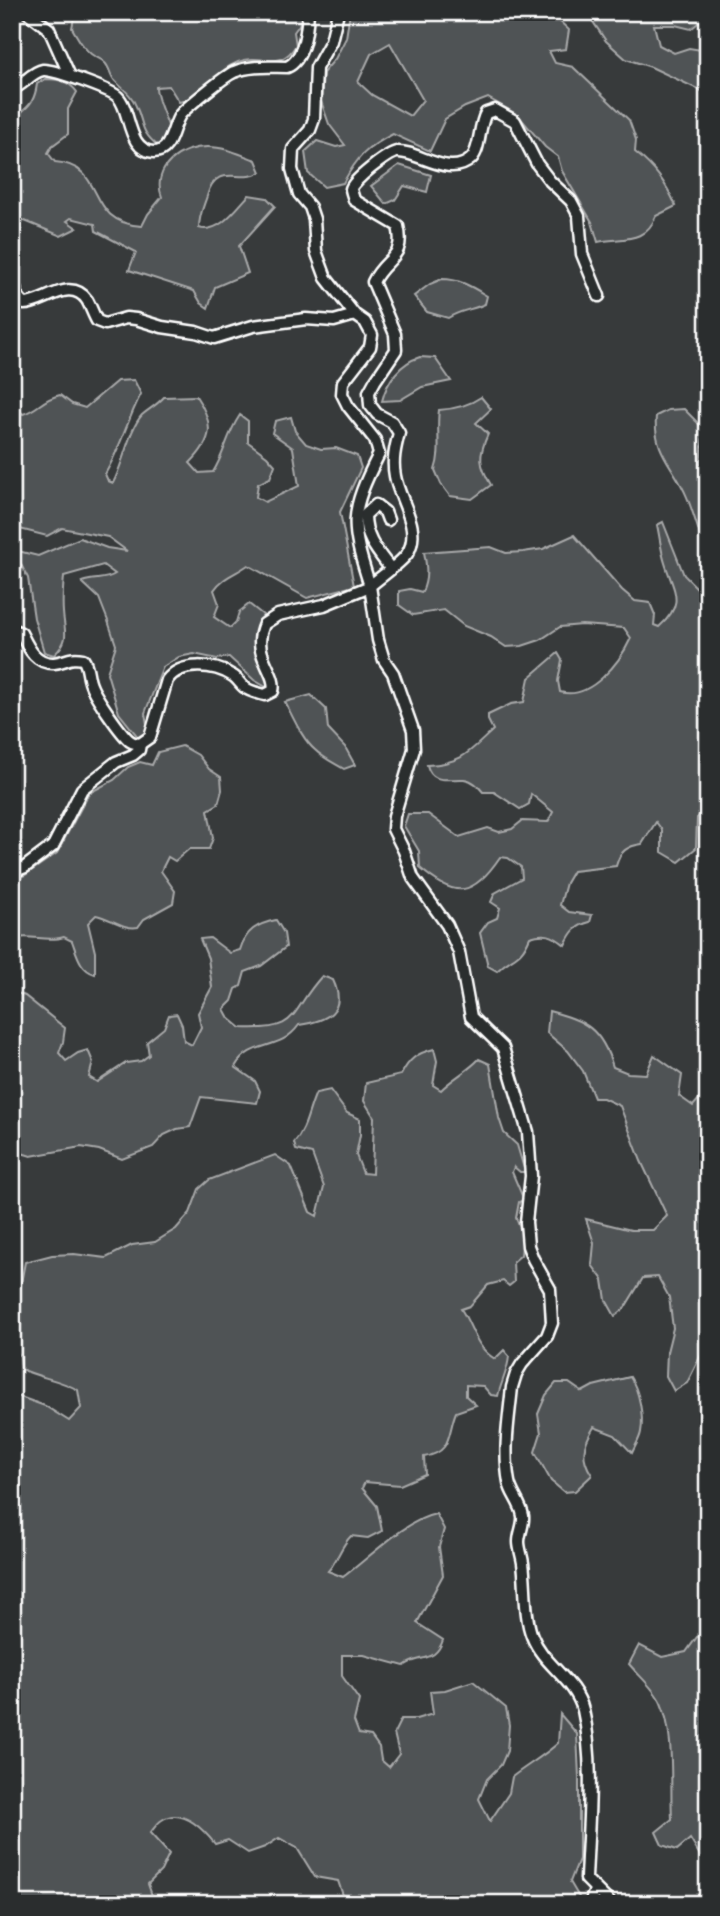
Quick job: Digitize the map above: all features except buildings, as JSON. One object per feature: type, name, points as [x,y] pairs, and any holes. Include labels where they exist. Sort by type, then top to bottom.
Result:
[{"type":"street","points":[[27,12],[49,29],[69,74]]},
{"type":"street","points":[[12,89],[33,74],[43,71],[69,74],[79,81],[116,94],[134,138],[146,149],[157,152],[168,144],[181,113],[228,75],[247,67],[292,65],[302,49],[309,12]]},
{"type":"street","points":[[338,12],[331,41],[316,68],[314,119],[310,130],[293,149],[292,169],[299,194],[310,207],[314,219],[316,251],[326,278],[355,316],[365,322],[372,335],[370,347],[343,382],[342,394],[375,440],[379,454],[362,487],[354,517],[356,543],[370,586],[384,660],[393,673],[413,730],[414,749],[394,816],[393,830],[413,878],[447,925],[459,952],[471,1017],[503,1048],[528,1132],[531,1176],[526,1222],[528,1246],[550,1289],[552,1323],[547,1336],[516,1374],[509,1414],[506,1463],[509,1486],[523,1516],[519,1541],[532,1637],[551,1665],[571,1684],[582,1705],[587,1730],[589,1835],[586,1879],[611,1904]]},
{"type":"street","points":[[12,629],[21,633],[30,653],[39,659],[52,663],[72,657],[83,659],[100,701],[126,737],[132,743],[140,744],[150,737],[171,674],[181,668],[204,667],[234,676],[247,690],[265,695],[273,691],[274,686],[263,661],[260,646],[264,624],[278,615],[324,605],[370,586],[406,555],[411,543],[412,524],[395,477],[393,460],[398,433],[392,422],[377,414],[370,405],[369,392],[396,350],[395,334],[373,282],[397,253],[402,241],[398,226],[354,200],[351,190],[354,182],[387,156],[398,152],[435,164],[458,165],[470,160],[476,151],[480,123],[486,113],[495,110],[503,113],[515,121],[537,164],[571,201],[579,216],[582,254],[599,296]]},
{"type":"street","points":[[12,278],[18,297],[24,304],[32,304],[67,290],[80,293],[88,302],[97,321],[105,324],[136,318],[162,327],[197,332],[214,338],[253,326],[306,319],[334,321],[355,316]]},
{"type":"street","points":[[388,520],[385,512],[376,505],[365,515],[368,537],[390,568]]},
{"type":"street","points":[[12,872],[25,867],[53,846],[82,789],[116,762],[133,755],[139,750],[140,744]]},
{"type":"street","points":[[590,1904],[595,1890]]},
{"type":"shaded area","points":[[75,12],[303,13],[294,32],[296,45],[283,58],[238,62],[222,71],[195,95],[179,102],[169,86],[156,87],[170,131],[159,147],[145,132],[139,113],[127,92],[113,79],[105,63],[88,51],[78,39],[72,28]]},
{"type":"shaded area","points":[[350,12],[539,12],[554,16],[569,30],[566,49],[549,51],[555,63],[573,67],[629,120],[636,140],[635,152],[659,176],[676,206],[656,216],[646,231],[639,235],[598,242],[592,222],[562,171],[558,157],[545,147],[518,115],[488,98],[445,119],[430,151],[393,134],[364,154],[343,183],[324,187],[308,173],[305,152],[317,141],[336,147],[345,145],[329,124],[321,101],[323,73],[335,59],[346,38]],"holes":[[[390,43],[423,100],[410,116],[372,95],[358,82],[371,54]]]},
{"type":"shaded area","points":[[708,12],[708,20],[704,18],[691,29],[675,25],[654,25],[659,45],[674,53],[689,48],[708,51],[708,94],[651,67],[626,59],[606,41],[587,13]]},
{"type":"shaded area","points":[[45,79],[63,81],[77,92],[68,109],[68,134],[52,146],[48,153],[55,162],[72,166],[83,173],[102,205],[111,215],[123,222],[142,226],[162,197],[160,186],[165,168],[188,150],[215,147],[256,160],[261,172],[217,179],[211,185],[201,212],[199,228],[206,229],[227,219],[249,195],[267,198],[275,206],[239,246],[248,273],[215,287],[208,308],[201,303],[194,291],[129,270],[136,252],[96,231],[95,224],[71,218],[67,221],[77,228],[61,236],[12,213],[12,103],[19,114],[32,101],[37,84]]},
{"type":"shaded area","points":[[399,165],[431,175],[427,192],[404,186],[395,200],[386,204],[371,186]]},
{"type":"shaded area","points":[[442,279],[460,282],[487,296],[485,304],[448,318],[427,312],[414,296]]},
{"type":"shaded area","points":[[420,357],[435,358],[451,381],[422,387],[400,400],[382,401],[395,374]]},
{"type":"shaded area","points":[[134,380],[141,394],[105,474],[108,481],[113,483],[137,421],[164,397],[196,396],[202,406],[209,423],[209,431],[203,447],[190,463],[199,473],[213,472],[240,415],[248,421],[248,442],[275,465],[270,478],[258,484],[256,497],[265,502],[299,486],[293,448],[272,433],[275,421],[291,417],[295,431],[306,444],[321,449],[336,448],[357,456],[361,468],[340,512],[354,586],[307,598],[248,565],[225,579],[214,590],[219,604],[214,617],[230,628],[236,622],[239,612],[249,604],[263,615],[255,649],[270,680],[266,687],[254,680],[229,657],[217,659],[194,654],[179,657],[163,667],[145,713],[148,729],[145,736],[139,738],[119,713],[107,673],[116,645],[108,621],[99,598],[82,582],[115,574],[103,565],[64,576],[65,639],[54,655],[44,652],[34,618],[28,578],[17,557],[18,551],[38,556],[80,538],[107,548],[127,551],[108,537],[62,528],[47,536],[20,529],[12,530],[12,404],[23,414],[60,395],[72,404],[85,408],[117,381]]},
{"type":"shaded area","points":[[481,397],[491,409],[476,423],[488,434],[481,460],[491,485],[472,499],[450,496],[435,470],[439,410],[471,403]]},
{"type":"shaded area","points":[[684,409],[704,429],[700,464],[708,464],[708,560],[687,497],[661,449],[656,429],[656,416],[668,410]]},
{"type":"shaded area","points":[[663,522],[684,575],[698,589],[708,592],[708,753],[701,787],[704,812],[697,818],[696,848],[679,862],[662,852],[662,830],[656,822],[642,844],[625,850],[616,866],[573,871],[566,883],[560,905],[569,912],[592,915],[590,922],[574,930],[565,945],[549,935],[530,937],[519,954],[497,971],[488,966],[480,933],[488,922],[497,918],[500,908],[491,902],[495,893],[522,878],[521,867],[508,858],[500,857],[481,880],[472,886],[454,889],[443,885],[420,868],[419,851],[404,826],[408,814],[428,814],[459,837],[488,828],[499,832],[512,829],[522,821],[548,822],[553,812],[531,794],[529,804],[520,809],[494,792],[483,792],[470,781],[437,778],[427,765],[449,762],[471,750],[493,730],[488,715],[511,704],[524,702],[529,678],[558,653],[562,660],[558,681],[560,692],[582,691],[612,668],[631,638],[624,628],[582,625],[560,627],[540,640],[522,646],[506,647],[491,637],[464,626],[444,610],[413,615],[399,605],[399,591],[410,589],[422,592],[426,573],[424,552],[491,547],[506,553],[523,552],[543,549],[574,535],[622,590],[635,601],[650,603],[655,615],[654,625],[659,627],[673,611],[676,597],[657,525]]},
{"type":"shaded area","points":[[311,695],[326,709],[328,729],[345,747],[355,765],[344,769],[315,750],[302,734],[285,702]]},
{"type":"shaded area","points":[[182,746],[198,755],[209,769],[221,777],[222,790],[218,804],[208,810],[213,838],[209,849],[189,849],[175,861],[168,857],[161,871],[175,891],[173,903],[144,919],[138,927],[128,927],[96,915],[88,923],[95,952],[95,974],[82,965],[72,941],[64,937],[12,939],[12,880],[25,875],[57,853],[89,793],[114,780],[128,767],[140,762],[152,765],[158,752]]},
{"type":"shaded area","points":[[276,920],[284,933],[286,947],[261,966],[245,972],[241,986],[236,989],[232,1001],[224,1009],[229,1018],[241,1028],[261,1028],[284,1023],[292,1017],[322,976],[333,980],[338,1000],[332,1013],[326,1017],[299,1025],[283,1039],[257,1048],[242,1058],[235,1067],[255,1081],[260,1091],[257,1103],[201,1097],[190,1127],[164,1135],[153,1147],[122,1159],[99,1150],[81,1147],[31,1156],[15,1151],[16,1126],[12,1120],[12,991],[25,996],[65,1028],[59,1053],[66,1061],[88,1050],[93,1062],[89,1077],[97,1082],[126,1063],[141,1061],[149,1055],[147,1042],[164,1028],[169,1015],[177,1014],[184,1041],[192,1045],[201,1027],[198,1013],[212,987],[208,958],[200,939],[210,938],[230,953],[240,950],[245,937],[253,929]]},
{"type":"shaded area","points":[[549,1011],[573,1018],[590,1028],[603,1043],[613,1067],[628,1073],[646,1074],[654,1055],[682,1075],[679,1096],[693,1106],[708,1089],[708,1341],[687,1383],[674,1391],[666,1376],[667,1352],[673,1328],[669,1297],[658,1277],[643,1278],[624,1309],[615,1316],[606,1300],[603,1280],[592,1265],[594,1243],[586,1219],[631,1230],[653,1230],[667,1216],[641,1161],[620,1106],[603,1098],[594,1098],[583,1071],[568,1051],[547,1033]]},
{"type":"shaded area","points":[[434,1049],[437,1061],[433,1085],[441,1090],[479,1059],[490,1064],[499,1118],[504,1133],[517,1145],[525,1172],[514,1167],[512,1172],[524,1200],[519,1202],[516,1218],[523,1236],[521,1255],[513,1262],[514,1282],[509,1286],[503,1281],[488,1285],[470,1306],[461,1309],[488,1354],[495,1359],[504,1350],[509,1356],[498,1396],[491,1395],[483,1386],[466,1385],[466,1396],[476,1405],[456,1412],[444,1446],[433,1455],[424,1457],[425,1474],[400,1485],[365,1482],[362,1488],[377,1506],[382,1531],[368,1538],[351,1536],[328,1571],[343,1577],[400,1531],[436,1514],[444,1529],[439,1547],[443,1575],[417,1623],[443,1640],[440,1648],[431,1656],[404,1666],[364,1655],[342,1655],[342,1676],[359,1700],[354,1721],[359,1734],[371,1736],[379,1747],[381,1760],[389,1767],[399,1754],[394,1733],[401,1719],[416,1719],[433,1714],[430,1691],[445,1690],[473,1681],[506,1708],[509,1725],[507,1751],[501,1765],[487,1779],[479,1799],[490,1821],[509,1793],[512,1777],[558,1743],[560,1714],[577,1734],[579,1859],[570,1882],[583,1904],[346,1904],[338,1881],[315,1877],[297,1848],[279,1838],[248,1853],[228,1840],[215,1844],[198,1826],[177,1816],[162,1820],[150,1833],[169,1854],[161,1871],[148,1884],[155,1904],[12,1904],[12,1394],[45,1406],[69,1421],[81,1408],[78,1390],[21,1369],[20,1356],[12,1347],[12,1289],[20,1288],[25,1262],[52,1255],[74,1254],[106,1258],[132,1245],[155,1242],[176,1229],[190,1213],[199,1189],[209,1180],[275,1155],[291,1166],[310,1212],[317,1216],[324,1187],[312,1154],[296,1150],[294,1143],[305,1125],[316,1093],[330,1090],[347,1113],[360,1119],[356,1155],[363,1173],[372,1174],[374,1117],[364,1101],[366,1083],[401,1075],[414,1058]]},
{"type":"shaded area","points":[[630,1377],[638,1396],[642,1418],[640,1435],[632,1453],[615,1435],[594,1427],[584,1451],[592,1475],[575,1491],[564,1492],[551,1481],[535,1452],[541,1433],[538,1414],[546,1395],[556,1383],[569,1383],[582,1392],[593,1386]]},
{"type":"shaded area","points":[[708,1635],[708,1860],[701,1857],[690,1839],[677,1850],[662,1845],[656,1832],[672,1819],[668,1729],[658,1698],[629,1664],[639,1645],[662,1657],[686,1652],[697,1637]]}]
